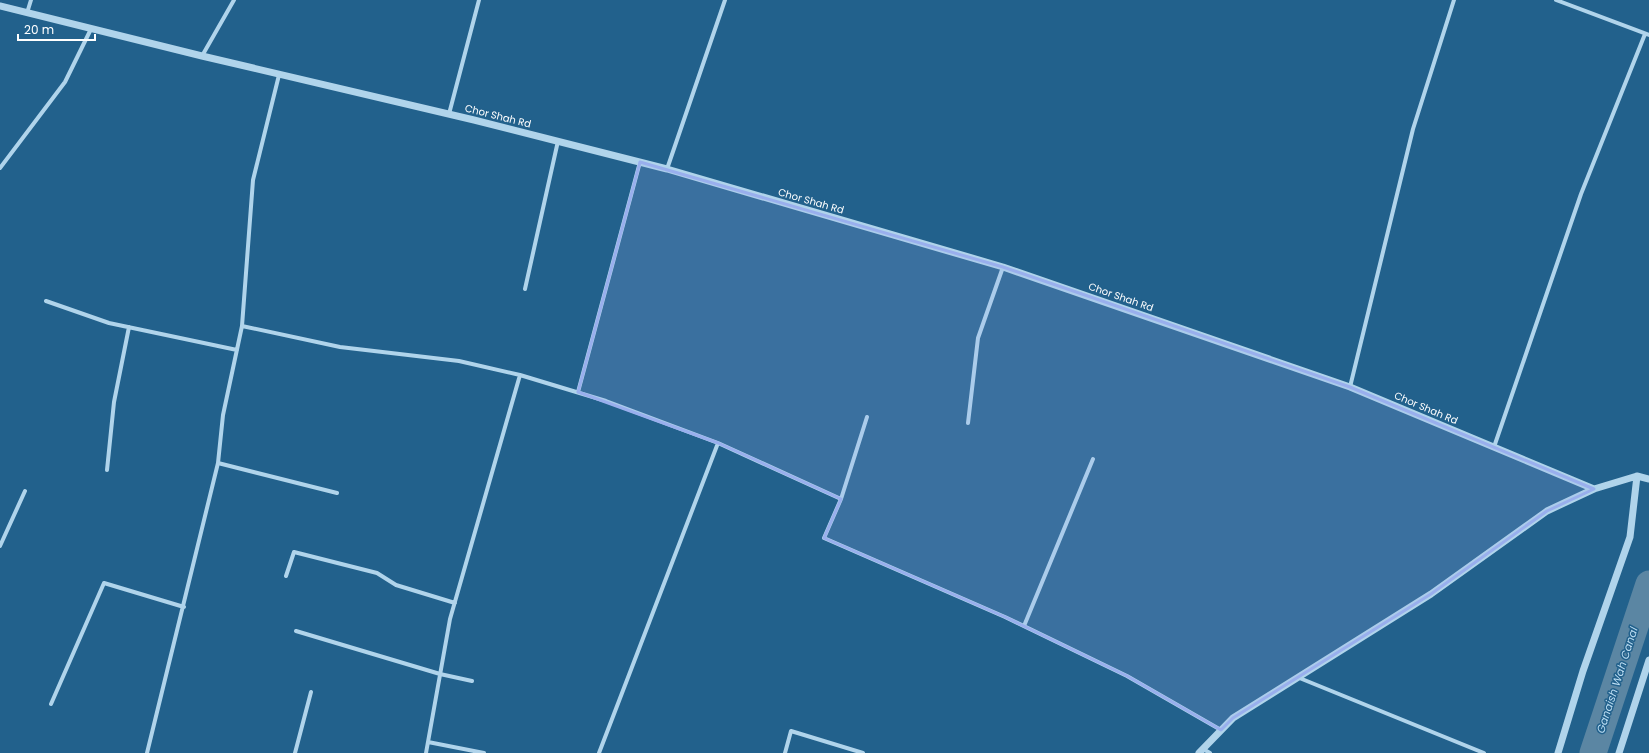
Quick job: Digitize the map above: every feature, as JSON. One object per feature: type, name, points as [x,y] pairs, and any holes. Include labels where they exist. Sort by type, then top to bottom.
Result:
[{"type":"street","points":[[27,13],[31,0]]},
{"type":"street","points":[[202,56],[234,0]]},
{"type":"street","points":[[449,114],[479,0]]},
{"type":"street","points":[[667,169],[725,0]]},
{"type":"street","points":[[1350,387],[1413,130],[1454,0]]},
{"type":"street","points":[[1494,448],[1581,194],[1647,34],[1556,0]]},
{"type":"street","name":"Chor Shah Rd","points":[[0,6],[279,75],[449,114],[667,169],[1003,267],[1350,387],[1594,489]]},
{"type":"street","points":[[0,168],[65,82],[91,29]]},
{"type":"street","points":[[147,753],[184,607],[218,463],[223,415],[242,326],[254,180],[279,75]]},
{"type":"street","points":[[525,289],[558,141]]},
{"type":"street","points":[[578,392],[640,162]]},
{"type":"street","points":[[968,423],[978,338],[1003,267]]},
{"type":"street","points":[[46,301],[109,323],[237,350]]},
{"type":"street","points":[[242,326],[340,347],[459,361],[520,375],[606,401],[718,443],[841,498]]},
{"type":"street","points":[[106,470],[114,402],[129,327]]},
{"type":"street","points":[[426,753],[440,674],[455,603],[520,375]]},
{"type":"street","points":[[867,418],[841,498],[824,538],[1024,626],[1127,676],[1221,730]]},
{"type":"street","points":[[599,753],[718,443]]},
{"type":"street","points":[[1024,626],[1093,459]]},
{"type":"street","points":[[218,463],[337,493]]},
{"type":"street","points":[[1558,753],[1584,671],[1630,537],[1637,476]]},
{"type":"street","points":[[1201,751],[1233,718],[1430,594],[1547,511],[1594,489],[1637,476],[1648,477]]},
{"type":"street","points":[[0,546],[25,491]]},
{"type":"street","points":[[286,576],[294,552],[378,573],[396,586],[455,603]]},
{"type":"street","points":[[51,704],[104,583],[184,607]]},
{"type":"street","points":[[296,631],[440,674],[472,681]]},
{"type":"street","points":[[1619,753],[1649,660]]},
{"type":"street","points":[[1297,677],[1484,753]]},
{"type":"street","points":[[296,753],[311,692]]},
{"type":"street","points":[[785,753],[791,731],[863,753]]},
{"type":"street","points":[[428,742],[484,753]]},
{"type":"street","points":[[1201,751],[1210,753]]},
{"type":"highlighted area","points":[[640,162],[1003,267],[1350,387],[1594,489],[1547,511],[1431,594],[1233,718],[1221,730],[1127,676],[1005,617],[824,538],[841,499],[718,443],[578,392]]},
{"type":"waterway","name":"Ganaish Wah Canal","points":[[1593,753],[1649,584]]}]
